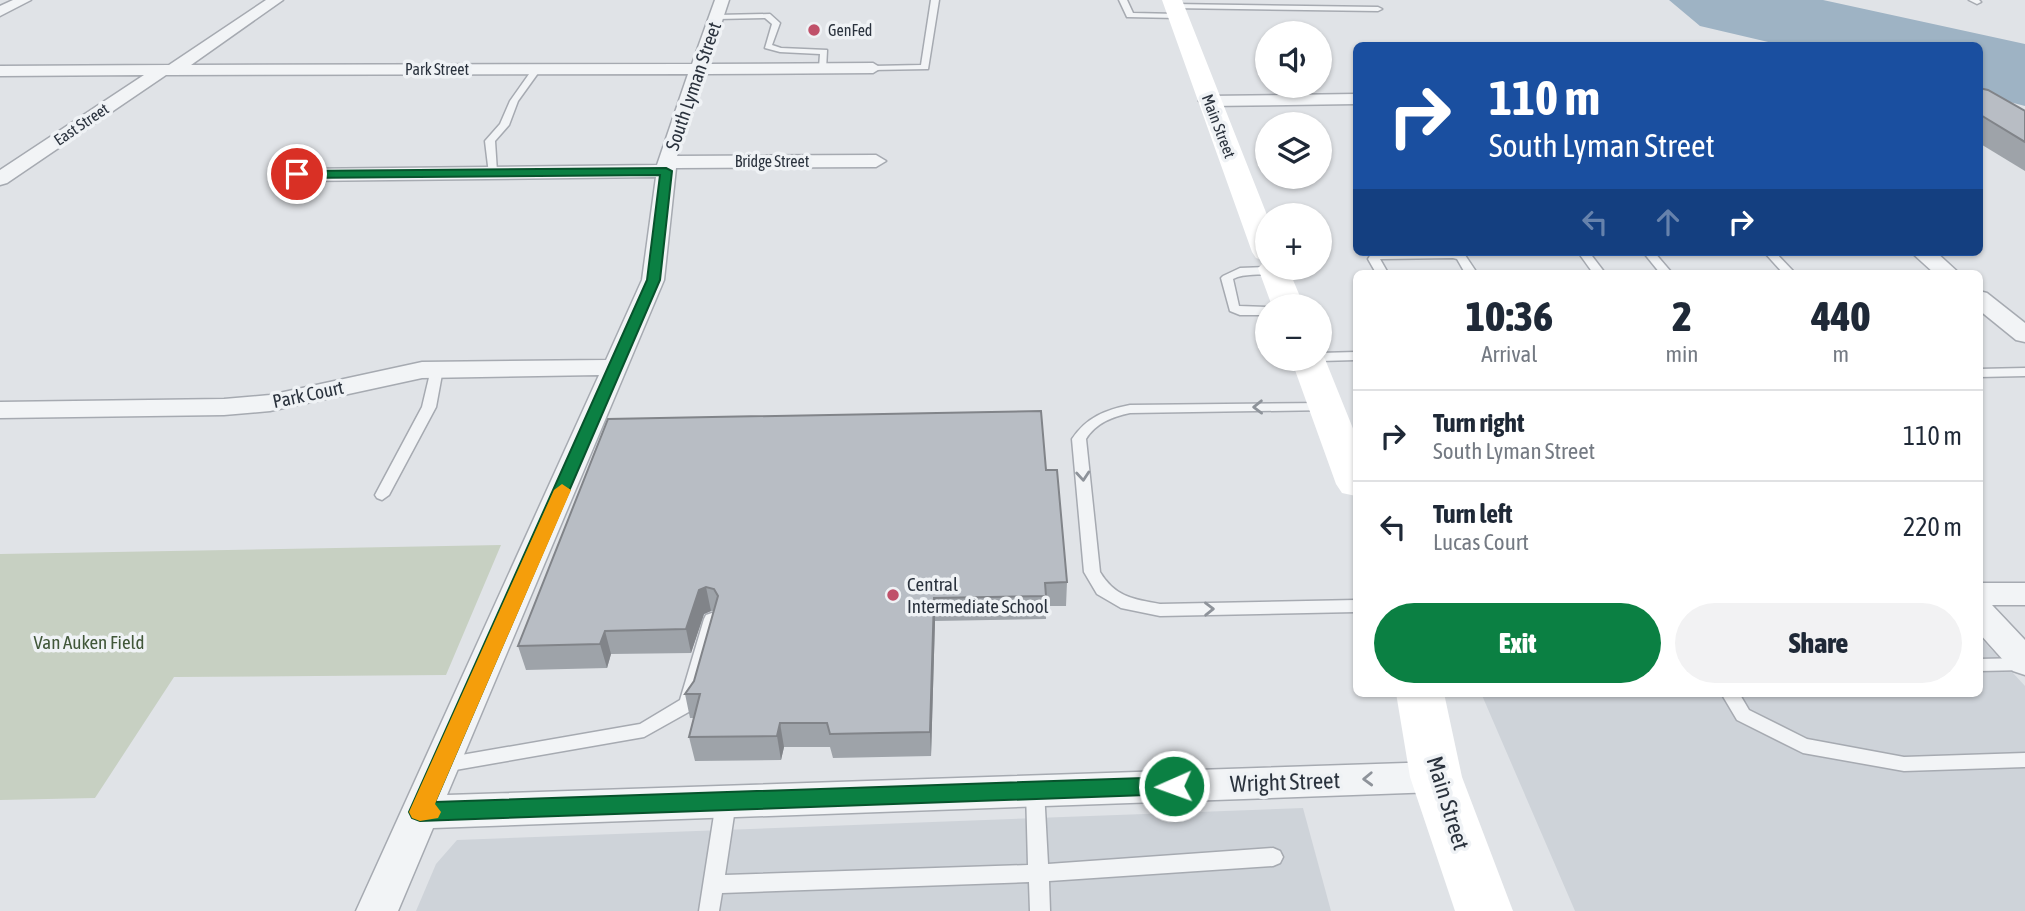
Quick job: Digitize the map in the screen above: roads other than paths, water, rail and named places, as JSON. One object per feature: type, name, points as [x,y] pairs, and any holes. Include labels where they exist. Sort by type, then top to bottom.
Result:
[{"type":"main road","name":"Main Street","points":[[1174,7],[1255,222]]},
{"type":"main road","points":[[1312,371],[1353,476]]},
{"type":"main road","name":"Main Street","points":[[1421,697],[1436,777],[1484,911]]},
{"type":"street","points":[[0,12],[24,0]]},
{"type":"street","name":"East Street","points":[[0,179],[276,0]]},
{"type":"street","name":"South Lyman Street","points":[[377,911],[653,280],[667,166],[719,8]]},
{"type":"street","name":"Park Street","points":[[0,71],[873,68]]},
{"type":"street","points":[[1208,101],[1353,99]]},
{"type":"street","name":"Bridge Street","points":[[297,174],[492,172],[876,161]]},
{"type":"street","points":[[1927,256],[1944,270]]},
{"type":"street","points":[[1990,315],[2025,335]]},
{"type":"street","name":"Park Court","points":[[0,410],[224,407],[270,402],[380,377],[437,369],[615,367]]},
{"type":"street","points":[[1983,594],[2025,594]]},
{"type":"street","points":[[1983,616],[2025,663]]},
{"type":"street","name":"Wright Street","points":[[420,812],[1436,777]]},
{"type":"lane","points":[[873,68],[925,66],[935,0]]},
{"type":"lane","points":[[1123,0],[1130,15],[1174,7],[1378,9]]},
{"type":"lane","points":[[719,8],[767,16],[776,23],[768,46],[780,50],[824,52],[823,68]]},
{"type":"lane","points":[[492,172],[490,141],[504,125],[514,100],[537,69]]},
{"type":"lane","points":[[1458,256],[1469,270]]},
{"type":"lane","points":[[1586,256],[1597,270]]},
{"type":"lane","points":[[1651,256],[1663,270]]},
{"type":"lane","points":[[1773,256],[1786,270]]},
{"type":"lane","points":[[1255,267],[1227,278],[1234,308],[1255,312]]},
{"type":"lane","points":[[1332,357],[1353,356]]},
{"type":"lane","points":[[382,495],[429,407],[437,369]]},
{"type":"lane","points":[[1983,373],[2025,372]]},
{"type":"lane","points":[[1326,407],[1130,409],[1111,412],[1097,419],[1086,427],[1079,439],[1092,572],[1104,590],[1127,604],[1160,610],[1353,606]]},
{"type":"lane","points":[[439,765],[644,730],[688,704],[712,619]]},
{"type":"lane","points":[[1983,665],[2025,663]]},
{"type":"lane","points":[[1732,697],[1743,715],[1803,747],[1904,764],[2025,760]]},
{"type":"lane","points":[[1035,790],[1040,911]]},
{"type":"lane","points":[[709,911],[726,802]]},
{"type":"lane","points":[[714,884],[1039,873],[1273,857]]},
{"type":"water","points":[[1669,0],[1823,0],[2025,44],[2025,106],[1983,95],[1983,42],[1768,42],[1700,26]]},
{"type":"place","name":"GenFed","points":[[814,30]]},
{"type":"place","name":"Central Intermediate School","points":[[893,595]]},
{"type":"park label","name":"Van Auken Field","points":[[89,642]]}]
